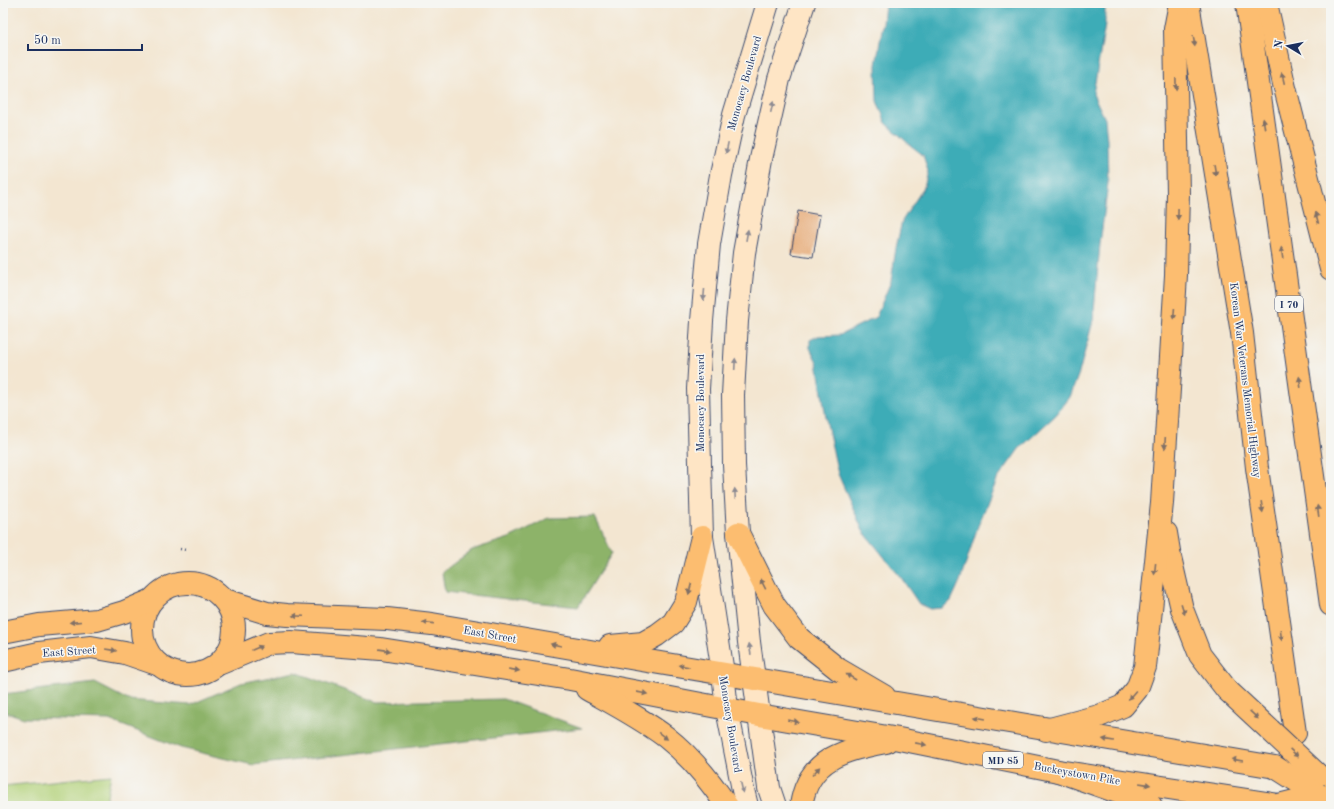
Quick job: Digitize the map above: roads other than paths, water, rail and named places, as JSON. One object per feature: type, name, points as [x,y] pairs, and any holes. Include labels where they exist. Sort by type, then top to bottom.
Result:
[{"type":"main road","name":"Monocacy Boulevard","points":[[747,806],[727,709],[723,673],[702,537],[698,389],[709,244],[721,175],[734,115],[768,3]]},
{"type":"main road","points":[[775,806],[769,788],[749,642],[738,533],[734,465],[733,395],[737,320],[744,253],[761,159],[779,78],[804,3]]},
{"type":"main road","points":[[1046,730],[1099,716],[1123,706],[1137,689],[1145,667],[1162,502],[1176,275],[1178,194],[1175,30],[1180,3]]},
{"type":"main road","name":"Korean War Veterans Memorial Highway","points":[[1188,3],[1242,333],[1257,468],[1295,734]]},
{"type":"main road","name":"I 70","points":[[1247,3],[1331,605]]},
{"type":"main road","points":[[1266,3],[1284,84],[1331,269]]},
{"type":"main road","points":[[1162,502],[1170,557],[1182,609],[1200,655],[1227,690],[1270,730],[1327,788]]},
{"type":"main road","points":[[738,533],[774,605],[799,638],[838,669],[897,703]]},
{"type":"main road","points":[[578,649],[643,643],[673,623],[686,602],[702,537]]},
{"type":"main road","points":[[221,663],[232,647],[235,627],[232,612],[225,600],[212,589],[193,582],[176,584],[162,590],[152,600],[143,619],[142,637],[146,650],[157,664],[168,672],[179,675],[192,676],[207,672],[221,663],[269,643],[291,642],[381,649],[570,679],[727,709]]},
{"type":"main road","points":[[3,632],[39,625],[97,620],[124,612],[152,600]]},
{"type":"main road","name":"East Street","points":[[225,600],[267,613],[387,619],[432,624],[755,678]]},
{"type":"main road","name":"East Street","points":[[3,661],[39,653],[91,647],[124,653],[157,664]]},
{"type":"main road","points":[[755,678],[1046,730],[1275,767],[1327,788]]},
{"type":"main road","points":[[570,679],[630,712],[667,738],[697,766],[727,806]]},
{"type":"main road","name":"Buckeystown Pike","points":[[727,709],[899,739],[1058,771],[1282,805]]},
{"type":"main road","points":[[801,806],[802,796],[811,777],[821,766],[835,755],[853,749],[899,739]]},
{"type":"main road","points":[[1058,771],[1134,798],[1151,806]]},
{"type":"main road","points":[[1282,805],[1327,788]]},
{"type":"water","points":[[885,3],[1105,3],[1105,25],[1093,94],[1105,119],[1108,183],[1100,244],[1093,321],[1079,373],[1070,397],[1056,415],[1019,449],[997,480],[978,526],[960,581],[951,601],[942,608],[930,609],[919,604],[902,579],[863,531],[838,474],[827,424],[817,362],[810,348],[810,340],[818,336],[840,335],[876,317],[891,281],[902,221],[924,187],[928,171],[923,155],[886,123],[877,101],[876,65]]}]
